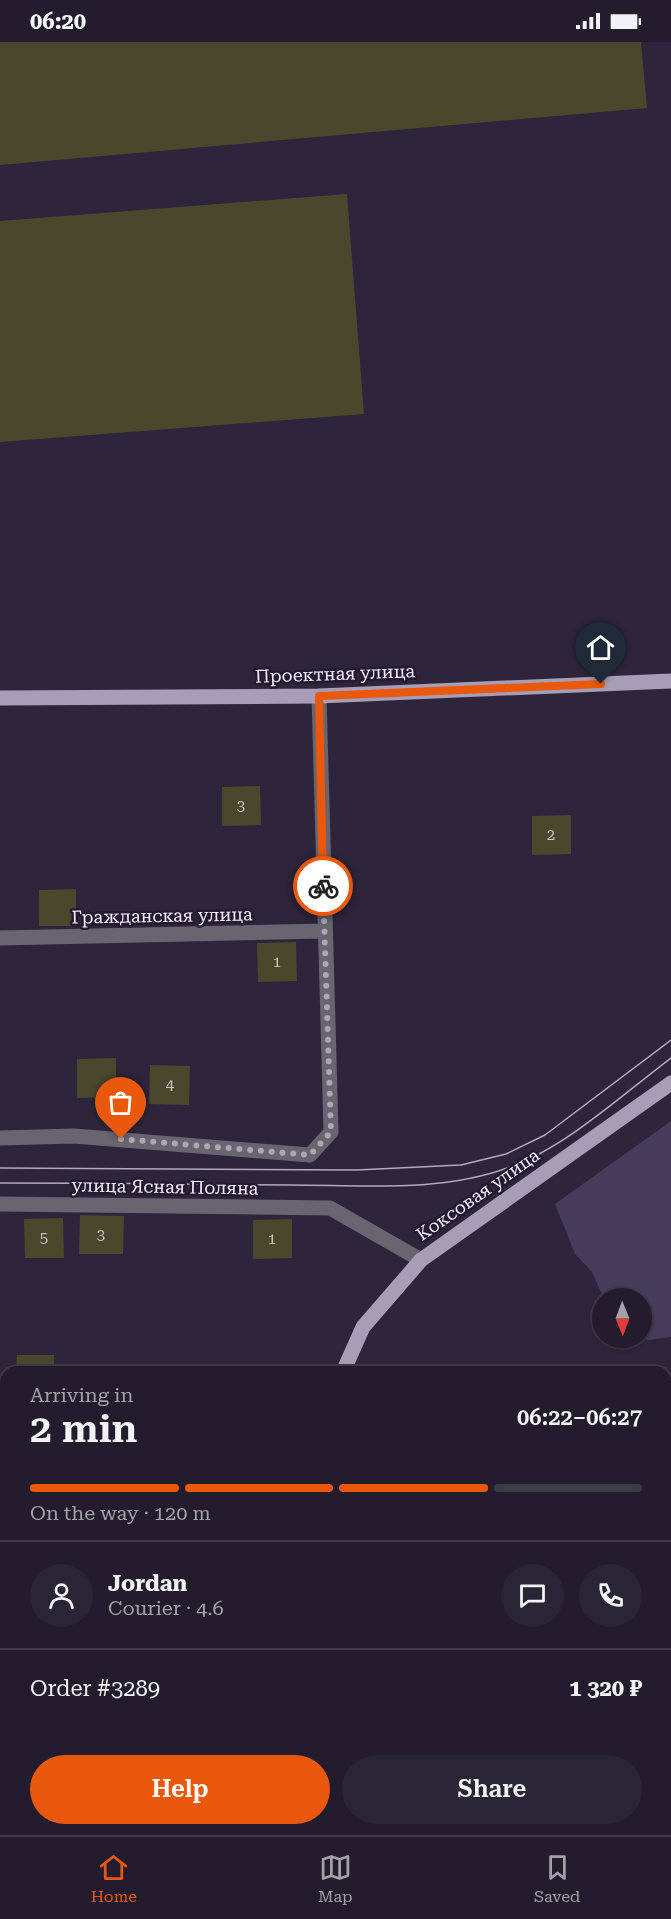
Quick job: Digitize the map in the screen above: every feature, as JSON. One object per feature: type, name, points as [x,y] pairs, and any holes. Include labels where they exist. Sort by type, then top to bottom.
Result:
[{"type":"main road","name":"Проектная улица","points":[[0,698],[319,696],[671,681]]},
{"type":"main road","name":"Коксовая улица","points":[[346,1366],[363,1327],[421,1260],[671,1083]]},
{"type":"street","points":[[0,1138],[74,1136],[310,1155],[331,1132],[319,696]]},
{"type":"street","name":"Гражданская улица","points":[[0,938],[324,931]]},
{"type":"street","name":"улица Ясная Поляна","points":[[0,1204],[330,1208],[421,1260]]},
{"type":"shaded area","points":[[671,1121],[671,1337],[652,1339],[652,1288],[599,1288],[592,1272],[575,1254],[555,1204]]},
{"type":"building","points":[[0,42],[641,42],[647,108],[0,165]]},
{"type":"building","points":[[347,194],[364,414],[0,442],[0,221]]},
{"type":"building","points":[[260,786],[261,825],[222,826],[222,787]]},
{"type":"building","points":[[571,815],[571,854],[532,855],[532,816]]},
{"type":"building","points":[[76,889],[76,926],[39,926],[39,890]]},
{"type":"building","points":[[296,942],[297,981],[258,982],[257,943]]},
{"type":"building","points":[[116,1058],[116,1097],[77,1098],[77,1059]]},
{"type":"building","points":[[150,1065],[190,1066],[189,1105],[149,1104]]},
{"type":"building","points":[[80,1215],[124,1216],[123,1254],[79,1254]]},
{"type":"building","points":[[63,1218],[64,1258],[25,1258],[24,1219]]},
{"type":"building","points":[[292,1219],[292,1258],[253,1259],[253,1220]]},
{"type":"building","points":[[17,1355],[54,1355],[54,1366],[16,1366]]},
{"type":"tram line","points":[[0,1168],[357,1170],[461,1165],[506,1154],[545,1135],[671,1040]]},
{"type":"tram line","points":[[0,1183],[402,1186],[457,1181],[510,1167],[552,1147],[594,1118],[671,1058]]},
{"type":"way so far","points":[[121,1139],[310,1155],[331,1132],[323,886]]},
{"type":"route","points":[[323,886],[319,696],[601,684]]}]
